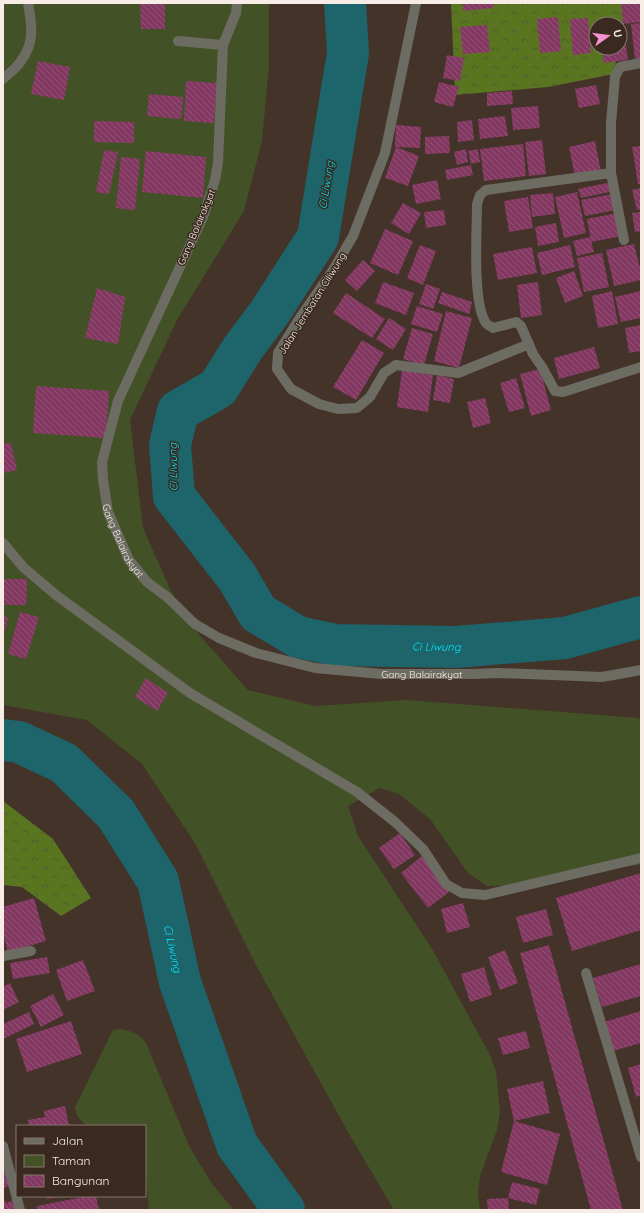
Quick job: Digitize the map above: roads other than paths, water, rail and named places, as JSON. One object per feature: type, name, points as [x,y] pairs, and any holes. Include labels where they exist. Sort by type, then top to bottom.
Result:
[{"type":"street","points":[[3,79],[21,62],[29,47],[32,32],[28,3]]},
{"type":"street","name":"Gang Balairakyat","points":[[237,3],[236,13],[223,45],[219,150],[215,180],[202,217],[118,401],[102,462],[108,512],[129,560],[147,582],[166,597],[195,624],[219,638],[256,653],[315,668],[381,674],[499,673],[602,677],[641,670]]},
{"type":"street","name":"Jalan Jembatan Ciliwung","points":[[416,3],[389,138],[383,160],[354,236],[278,353],[277,369],[290,389],[319,404],[338,409],[357,408],[370,397],[384,373],[396,365],[458,373],[529,344]]},
{"type":"street","points":[[178,41],[223,45]]},
{"type":"street","points":[[624,240],[611,173],[611,123],[615,78],[620,67],[641,63]]},
{"type":"street","points":[[611,173],[486,190],[480,194],[477,204],[476,280],[480,307],[486,323],[493,328],[516,322],[519,324],[525,333],[533,354],[555,391],[563,392],[641,367]]},
{"type":"street","points":[[3,543],[23,567],[56,595],[190,693],[357,792],[395,822],[423,849],[446,884],[462,893],[485,895],[641,858]]},
{"type":"street","points":[[3,956],[31,951]]},
{"type":"street","points":[[586,973],[641,1157]]},
{"type":"street","points":[[3,1146],[16,1195]]},
{"type":"street","points":[[17,1197],[20,1210]]},
{"type":"waterway","name":"Ci Liwung","points":[[345,3],[348,53],[318,237],[270,312],[243,348],[218,388],[178,411],[170,445],[174,496],[237,577],[258,613],[298,637],[336,645],[456,647],[565,638],[641,617]]},
{"type":"waterway","name":"Ci Liwung","points":[[3,740],[19,742],[64,763],[116,814],[158,881],[180,982],[237,1145],[284,1210]]}]
